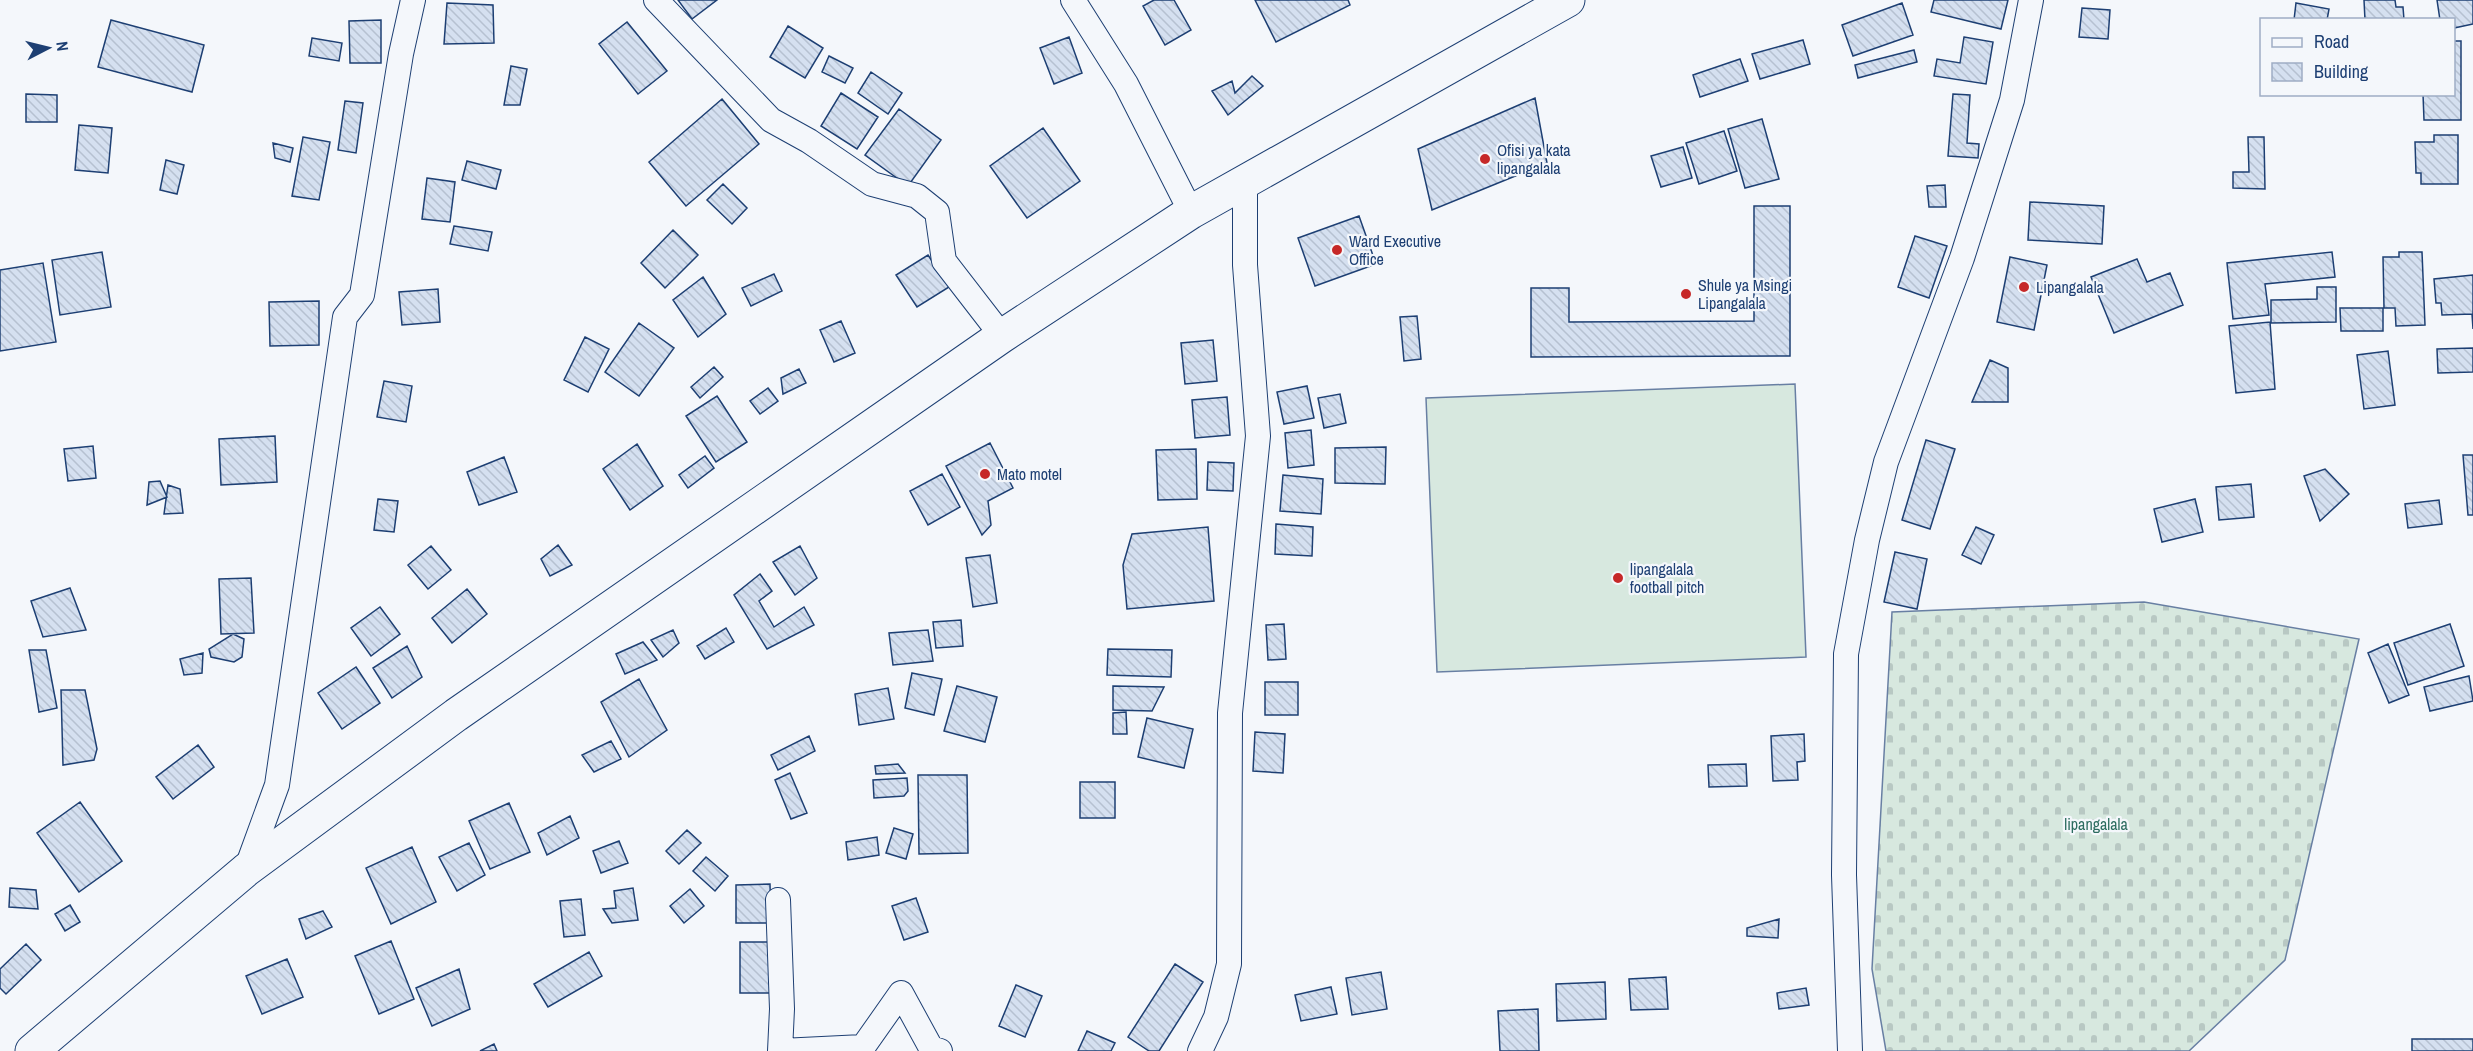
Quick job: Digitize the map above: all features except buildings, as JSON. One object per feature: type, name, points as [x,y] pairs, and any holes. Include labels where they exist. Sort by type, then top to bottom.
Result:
[{"type":"main road","points":[[32,1051],[246,870],[456,715],[1002,336],[1191,212],[1245,184],[1568,0]]},
{"type":"street","points":[[246,870],[277,785],[345,317],[362,295],[401,54],[412,0]]},
{"type":"street","points":[[656,0],[771,120],[808,141],[872,184],[917,196],[937,212],[944,261],[1002,336]]},
{"type":"street","points":[[1073,0],[1126,84],[1191,212]]},
{"type":"street","points":[[1851,1051],[1844,875],[1846,654],[1867,540],[1886,462],[1962,258],[2012,100],[2031,0]]},
{"type":"street","points":[[1200,1051],[1216,1017],[1229,964],[1230,713],[1258,436],[1245,265],[1245,184]]},
{"type":"street","points":[[778,900],[782,1009],[781,1051],[863,1047],[901,993],[931,1048],[940,1051]]},
{"type":"green space","name":"lipangalala football pitch","points":[[1795,384],[1806,657],[1437,672],[1426,398]]},
{"type":"green space","name":"lipangalala","points":[[2144,602],[2359,639],[2285,960],[2189,1051],[1886,1051],[1872,969],[1892,612]]},
{"type":"place","name":"Ofisi ya kata lipangalala","points":[[1485,159]]},
{"type":"place","name":"Ward Executive Office","points":[[1337,250]]},
{"type":"place","name":"Lipangalala","points":[[2024,287]]},
{"type":"place","name":"Shule ya Msingi Lipangalala","points":[[1686,294]]},
{"type":"place","name":"Mato motel","points":[[985,474]]},
{"type":"place","name":"lipangalala football pitch","points":[[1618,578]]}]
